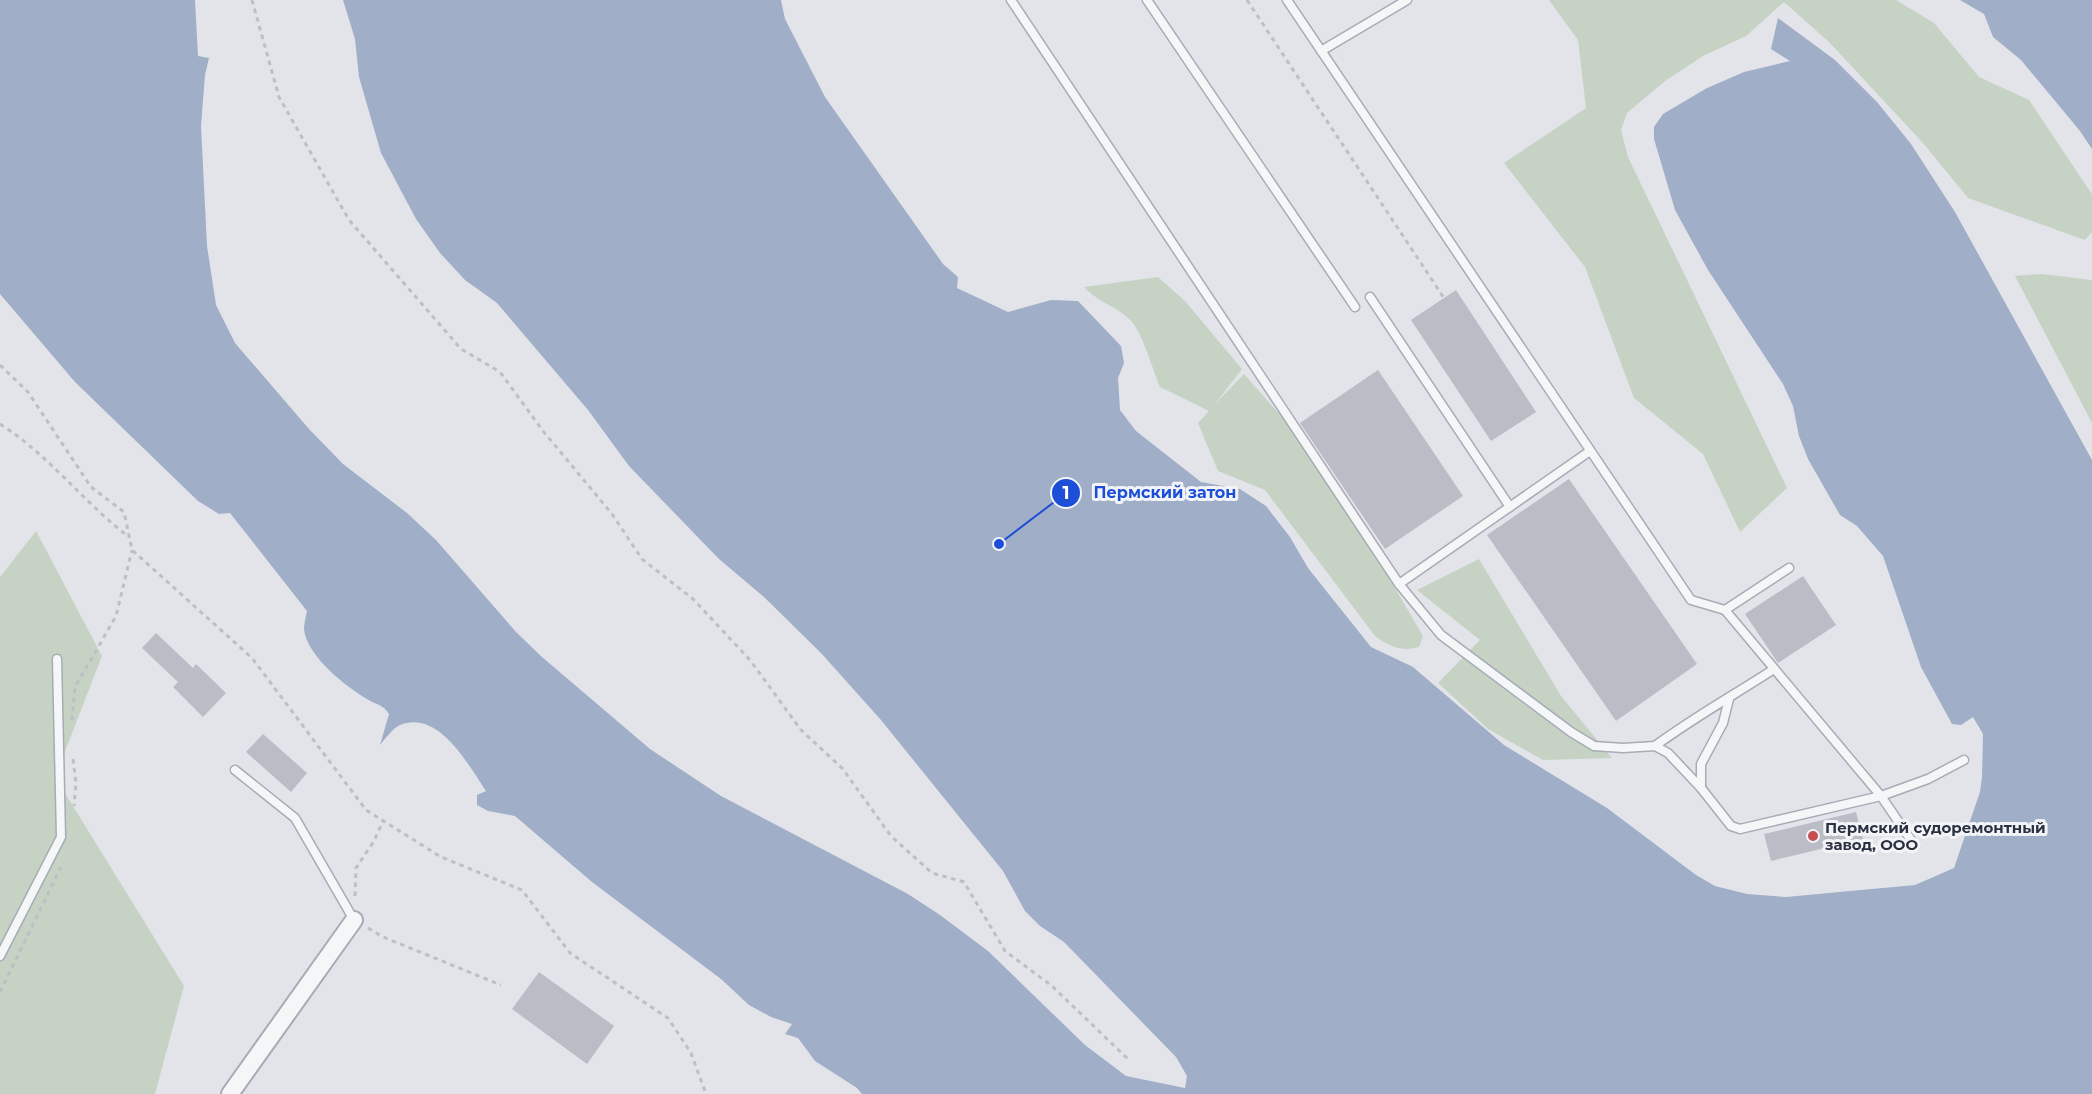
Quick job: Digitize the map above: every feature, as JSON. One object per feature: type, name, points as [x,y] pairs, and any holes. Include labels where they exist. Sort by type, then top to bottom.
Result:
[{"type":"street","points":[[230,1094],[354,920]]},
{"type":"lane","points":[[1011,0],[1399,584],[1441,635],[1571,732],[1594,746],[1623,748],[1655,746],[1668,753],[1701,788],[1731,826],[1740,829],[1881,796],[1928,779],[1964,760]]},
{"type":"lane","points":[[1147,0],[1355,308]]},
{"type":"lane","points":[[1287,0],[1691,600],[1725,610],[1881,796],[1915,846]]},
{"type":"lane","points":[[1321,51],[1407,0]]},
{"type":"lane","points":[[1370,297],[1510,507]]},
{"type":"lane","points":[[1399,584],[1590,451]]},
{"type":"lane","points":[[1725,610],[1789,568]]},
{"type":"lane","points":[[0,956],[61,837],[57,658]]},
{"type":"lane","points":[[1655,746],[1698,714],[1729,699],[1774,669]]},
{"type":"lane","points":[[1701,788],[1701,764],[1723,723],[1729,699]]},
{"type":"lane","points":[[236,770],[296,818],[354,920]]},
{"type":"path","points":[[252,0],[279,97],[349,220],[461,349],[500,372],[543,431],[612,514],[642,558],[693,599],[750,660],[801,730],[842,768],[891,836],[932,873],[964,882],[1005,951],[1052,986],[1129,1059]]},
{"type":"path","points":[[1247,0],[1444,298]]},
{"type":"path","points":[[0,365],[28,392],[91,487],[124,512],[132,550],[252,658],[366,810],[441,857],[522,891],[570,953],[668,1018],[691,1053],[706,1094]]},
{"type":"path","points":[[0,424],[28,442],[107,520],[129,537]]},
{"type":"path","points":[[383,821],[374,841],[356,868],[354,920],[383,938],[501,985]]},
{"type":"green space","points":[[1549,0],[1896,0],[1934,23],[1979,77],[2029,100],[2092,194],[2092,232],[2085,240],[1968,198],[1923,143],[1829,42],[1784,2],[1746,36],[1703,56],[1665,81],[1627,113],[1621,130],[1628,157],[1787,488],[1740,532],[1703,454],[1634,398],[1585,267],[1504,163],[1586,108],[1578,40]]},
{"type":"green space","points":[[2042,274],[2092,280],[2092,423],[2015,276]]},
{"type":"green space","points":[[1158,277],[1185,301],[1242,369],[1215,404],[1244,374],[1320,460],[1423,636],[1419,647],[1396,648],[1375,636],[1265,490],[1218,471],[1198,423],[1209,411],[1160,387],[1146,348],[1135,326],[1124,315],[1084,287]]},
{"type":"green space","points":[[36,531],[102,656],[55,777],[184,986],[155,1094],[0,1094],[0,577]]},
{"type":"green space","points":[[1479,559],[1561,696],[1612,758],[1543,760],[1488,729],[1438,683],[1480,640],[1417,590]]},
{"type":"water","points":[[0,0],[195,0],[198,56],[209,58],[205,75],[201,126],[207,246],[216,305],[235,343],[309,429],[343,464],[407,513],[436,540],[516,632],[542,657],[650,749],[721,796],[908,894],[940,915],[988,951],[1085,1045],[1126,1076],[1185,1088],[1187,1076],[1176,1057],[1064,942],[1040,926],[1025,911],[1003,871],[881,720],[821,653],[764,597],[719,559],[629,466],[588,410],[497,303],[465,280],[440,253],[416,219],[381,153],[359,77],[355,39],[343,0],[781,0],[785,19],[825,97],[943,264],[958,277],[957,288],[1008,312],[1051,300],[1078,301],[1121,346],[1124,363],[1118,378],[1120,410],[1136,431],[1201,482],[1240,489],[1266,506],[1290,537],[1308,568],[1371,647],[1413,667],[1504,745],[1607,808],[1696,875],[1715,886],[1747,894],[1786,897],[1915,885],[1954,868],[1980,792],[1983,734],[1973,717],[1961,725],[1952,724],[1921,667],[1883,556],[1857,526],[1840,515],[1808,459],[1799,436],[1793,406],[1783,384],[1708,270],[1675,210],[1654,139],[1654,127],[1663,114],[1707,88],[1744,72],[1790,61],[1771,49],[1778,18],[1835,60],[1877,102],[1911,144],[1955,212],[2092,460],[2092,1094],[862,1094],[857,1088],[815,1061],[798,1038],[785,1034],[792,1024],[771,1017],[749,1005],[721,979],[592,882],[515,816],[488,811],[477,805],[477,795],[486,791],[462,755],[440,732],[428,725],[414,722],[400,725],[380,745],[389,714],[382,706],[348,687],[312,650],[304,630],[307,611],[230,513],[219,514],[198,501],[75,382],[0,294]]},
{"type":"water","points":[[1960,0],[2092,0],[2092,149],[2080,131],[2021,60],[1993,37],[1984,14]]},
{"type":"building","points":[[1456,290],[1536,412],[1491,441],[1411,320]]},
{"type":"building","points":[[1378,370],[1463,496],[1385,549],[1300,423]]},
{"type":"building","points":[[1569,479],[1697,664],[1616,721],[1487,535]]},
{"type":"building","points":[[1803,576],[1836,625],[1778,663],[1745,614]]},
{"type":"building","points":[[156,633],[193,668],[196,664],[226,693],[203,717],[173,687],[178,682],[142,648]]},
{"type":"building","points":[[263,734],[307,773],[291,792],[246,752]]},
{"type":"building","name":"Пермский судоремонтный завод, ООО","points":[[1856,812],[1863,839],[1771,861],[1764,834]]},
{"type":"building","points":[[539,972],[614,1026],[587,1064],[512,1009]]},
{"type":"place","name":"Пермский затон","points":[[999,544]]},
{"type":"place","name":"Пермский судоремонтный завод, ООО","points":[[1813,836]]}]
